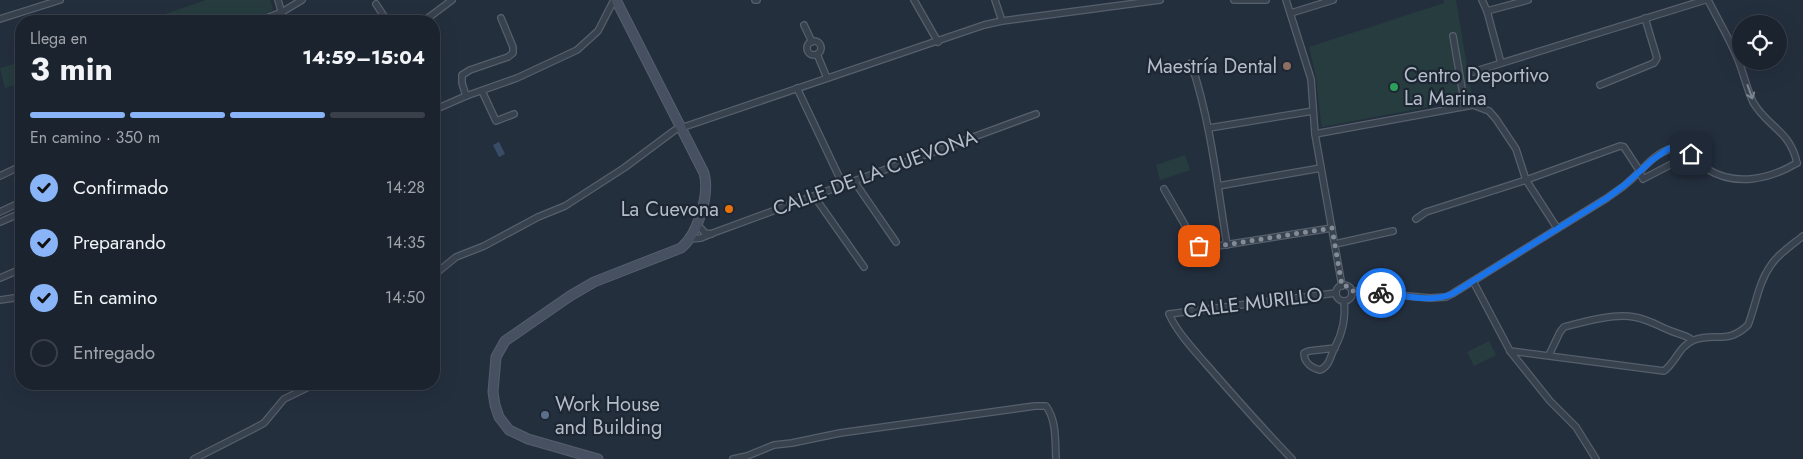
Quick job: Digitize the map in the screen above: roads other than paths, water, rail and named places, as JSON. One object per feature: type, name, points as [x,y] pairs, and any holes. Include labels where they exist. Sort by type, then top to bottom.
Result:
[{"type":"main road","points":[[598,459],[528,439],[509,430],[498,417],[493,383],[496,356],[505,341],[570,296],[594,282],[681,248],[690,239],[696,223],[705,194],[706,180],[704,173],[615,0]]},
{"type":"street","points":[[0,19],[60,0]]},
{"type":"street","points":[[278,0],[283,15]]},
{"type":"street","points":[[274,15],[302,0]]},
{"type":"street","points":[[432,15],[452,0]]},
{"type":"street","points":[[440,107],[517,78],[577,50],[598,31],[615,0]]},
{"type":"street","points":[[914,0],[938,42]]},
{"type":"street","points":[[995,0],[1002,21]]},
{"type":"street","points":[[440,270],[456,257],[484,246],[565,206],[624,168],[675,130],[984,25],[1036,16],[1160,0]]},
{"type":"street","points":[[1234,0],[1266,0]]},
{"type":"street","name":"CALLE MURILLO","points":[[1286,0],[1311,79],[1315,134],[1342,286]]},
{"type":"street","points":[[1291,13],[1333,0]]},
{"type":"street","points":[[1482,0],[1502,63]]},
{"type":"street","points":[[1487,11],[1528,0]]},
{"type":"street","points":[[1473,72],[1706,0],[1736,56],[1753,101],[1765,118],[1790,143],[1800,164]]},
{"type":"street","points":[[376,4],[382,15]]},
{"type":"street","points":[[466,96],[462,75],[470,70],[508,57],[513,53],[513,47],[501,18]]},
{"type":"street","points":[[1600,85],[1654,63],[1657,58],[1645,18]]},
{"type":"street","points":[[804,25],[812,42]]},
{"type":"street","points":[[1453,36],[1465,106]]},
{"type":"street","points":[[812,42],[817,42],[820,46],[820,51],[816,54]]},
{"type":"street","points":[[812,42],[808,46],[808,51],[811,54],[816,54]]},
{"type":"street","points":[[816,54],[827,78]]},
{"type":"street","points":[[1191,63],[1201,93],[1209,128],[1226,244]]},
{"type":"street","points":[[797,88],[843,185]]},
{"type":"street","points":[[482,91],[496,121],[514,114]]},
{"type":"street","points":[[1315,134],[1465,106],[1473,105],[1489,111],[1516,149],[1526,180],[1557,228]]},
{"type":"street","points":[[1209,128],[1313,111]]},
{"type":"street","name":"CALLE DE LA CUEVONA","points":[[690,239],[713,233],[1036,114]]},
{"type":"street","points":[[1416,220],[1426,212],[1526,180],[1620,146],[1624,147],[1643,179],[1691,154]]},
{"type":"street","name":"CALLE MURILLO","points":[[1352,291],[1439,298],[1452,294],[1626,184],[1639,170],[1668,149],[1680,146],[1708,169],[1735,179],[1770,176],[1800,164]]},
{"type":"street","points":[[1218,186],[1322,168]]},
{"type":"street","points":[[0,176],[15,169]]},
{"type":"street","points":[[854,181],[896,242]]},
{"type":"street","points":[[1164,189],[1193,239],[1199,246],[1205,248],[1332,228]]},
{"type":"street","points":[[814,196],[864,267]]},
{"type":"street","points":[[0,212],[15,205]]},
{"type":"street","points":[[0,222],[15,216]]},
{"type":"street","points":[[696,223],[705,233],[713,233]]},
{"type":"street","points":[[1335,244],[1393,231]]},
{"type":"street","points":[[1510,351],[1664,371],[1679,352],[1692,340],[1728,338],[1743,330],[1750,320],[1758,293],[1770,267],[1777,258],[1803,236]]},
{"type":"street","points":[[0,278],[15,272]]},
{"type":"street","points":[[1473,281],[1510,351],[1550,401],[1576,427],[1596,459]]},
{"type":"street","points":[[1342,286],[1347,286],[1352,291],[1350,298],[1344,301],[1338,298],[1336,293],[1342,286]]},
{"type":"street","name":"CALLE MURILLO","points":[[1292,459],[1244,408],[1172,322],[1169,314],[1336,293]]},
{"type":"street","points":[[0,300],[15,297]]},
{"type":"street","points":[[1335,348],[1309,351],[1304,353],[1304,356],[1310,366],[1320,370],[1328,364],[1338,342],[1343,327],[1344,301]]},
{"type":"street","points":[[1549,355],[1564,327],[1632,316],[1651,321],[1692,340]]},
{"type":"street","points":[[194,459],[264,423],[284,400],[303,390]]},
{"type":"street","points":[[733,459],[747,456],[774,445],[840,433],[1046,406],[1053,419],[1056,459]]},
{"type":"water","points":[[499,142],[505,154],[499,157],[493,145]]},
{"type":"place","name":"Maestría Dental","points":[[1287,66]]},
{"type":"place","name":"Centro Deportivo La Marina","points":[[1394,87]]},
{"type":"place","name":"La Cuevona","points":[[729,209]]},
{"type":"place","name":"Work House and Building","points":[[545,415]]}]
